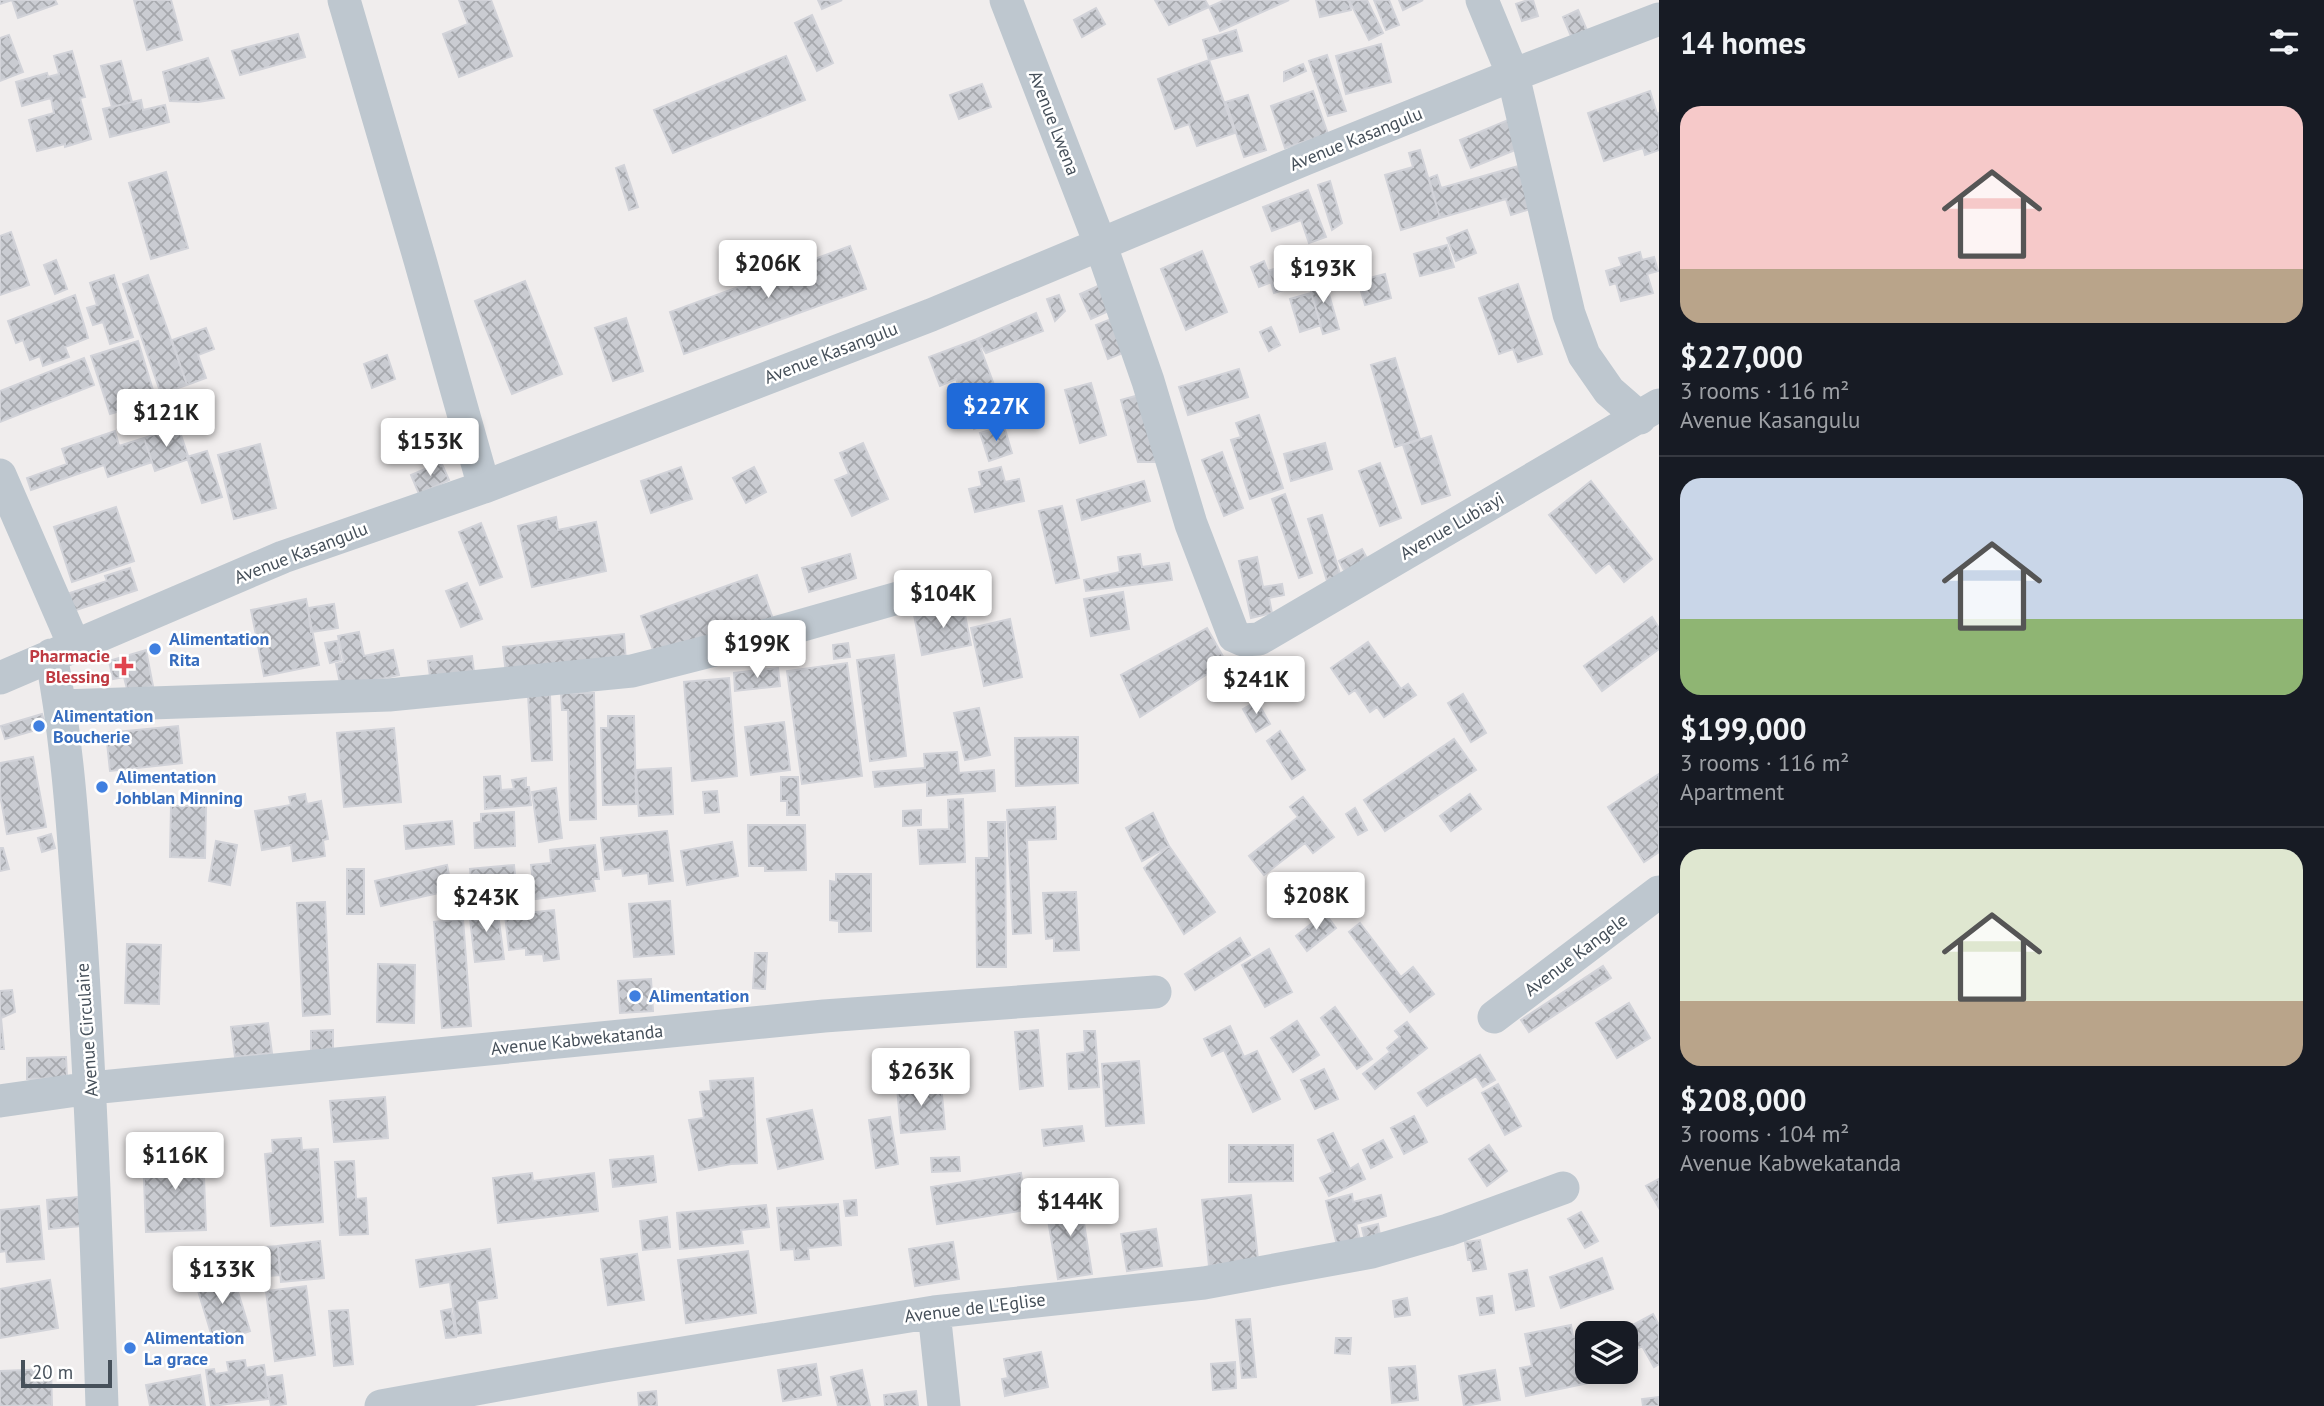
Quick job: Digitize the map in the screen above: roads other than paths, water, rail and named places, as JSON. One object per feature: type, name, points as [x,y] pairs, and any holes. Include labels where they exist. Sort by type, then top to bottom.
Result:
[{"type":"street","points":[[344,0],[484,487]]},
{"type":"street","name":"Avenue Lwena","points":[[1006,0],[1101,246],[1148,381],[1191,524],[1234,636],[1243,640]]},
{"type":"street","points":[[1482,0],[1513,75],[1569,314],[1584,355],[1609,391],[1649,411]]},
{"type":"street","name":"Avenue Kasangulu","points":[[0,678],[283,557],[484,487],[932,315],[1306,159],[1659,19]]},
{"type":"street","name":"Avenue Lubiayi","points":[[1243,640],[1259,639],[1649,411]]},
{"type":"street","name":"Avenue Circulaire","points":[[0,475],[62,650],[61,706],[73,822],[91,1088],[102,1406]]},
{"type":"street","points":[[61,706],[389,695],[632,671],[722,649],[933,588]]},
{"type":"street","name":"Avenue Kangele","points":[[1494,1017],[1659,892]]},
{"type":"street","name":"Avenue Kabwekatanda","points":[[0,1101],[91,1088],[824,1016],[1155,992]]},
{"type":"street","name":"Avenue de L'Eglise","points":[[381,1406],[934,1312],[1204,1283],[1372,1252],[1448,1230],[1563,1188]]},
{"type":"street","points":[[934,1312],[944,1406]]},
{"type":"place","name":"Alimentation Rita","points":[[155,649]]},
{"type":"place","name":"Pharmacie Blessing","points":[[124,666]]},
{"type":"place","name":"Alimentation Boucherie","points":[[39,726]]},
{"type":"place","name":"Alimentation Johblan Minning","points":[[102,787]]},
{"type":"place","name":"Alimentation","points":[[635,996]]},
{"type":"place","name":"Alimentation La grace","points":[[130,1348]]}]
